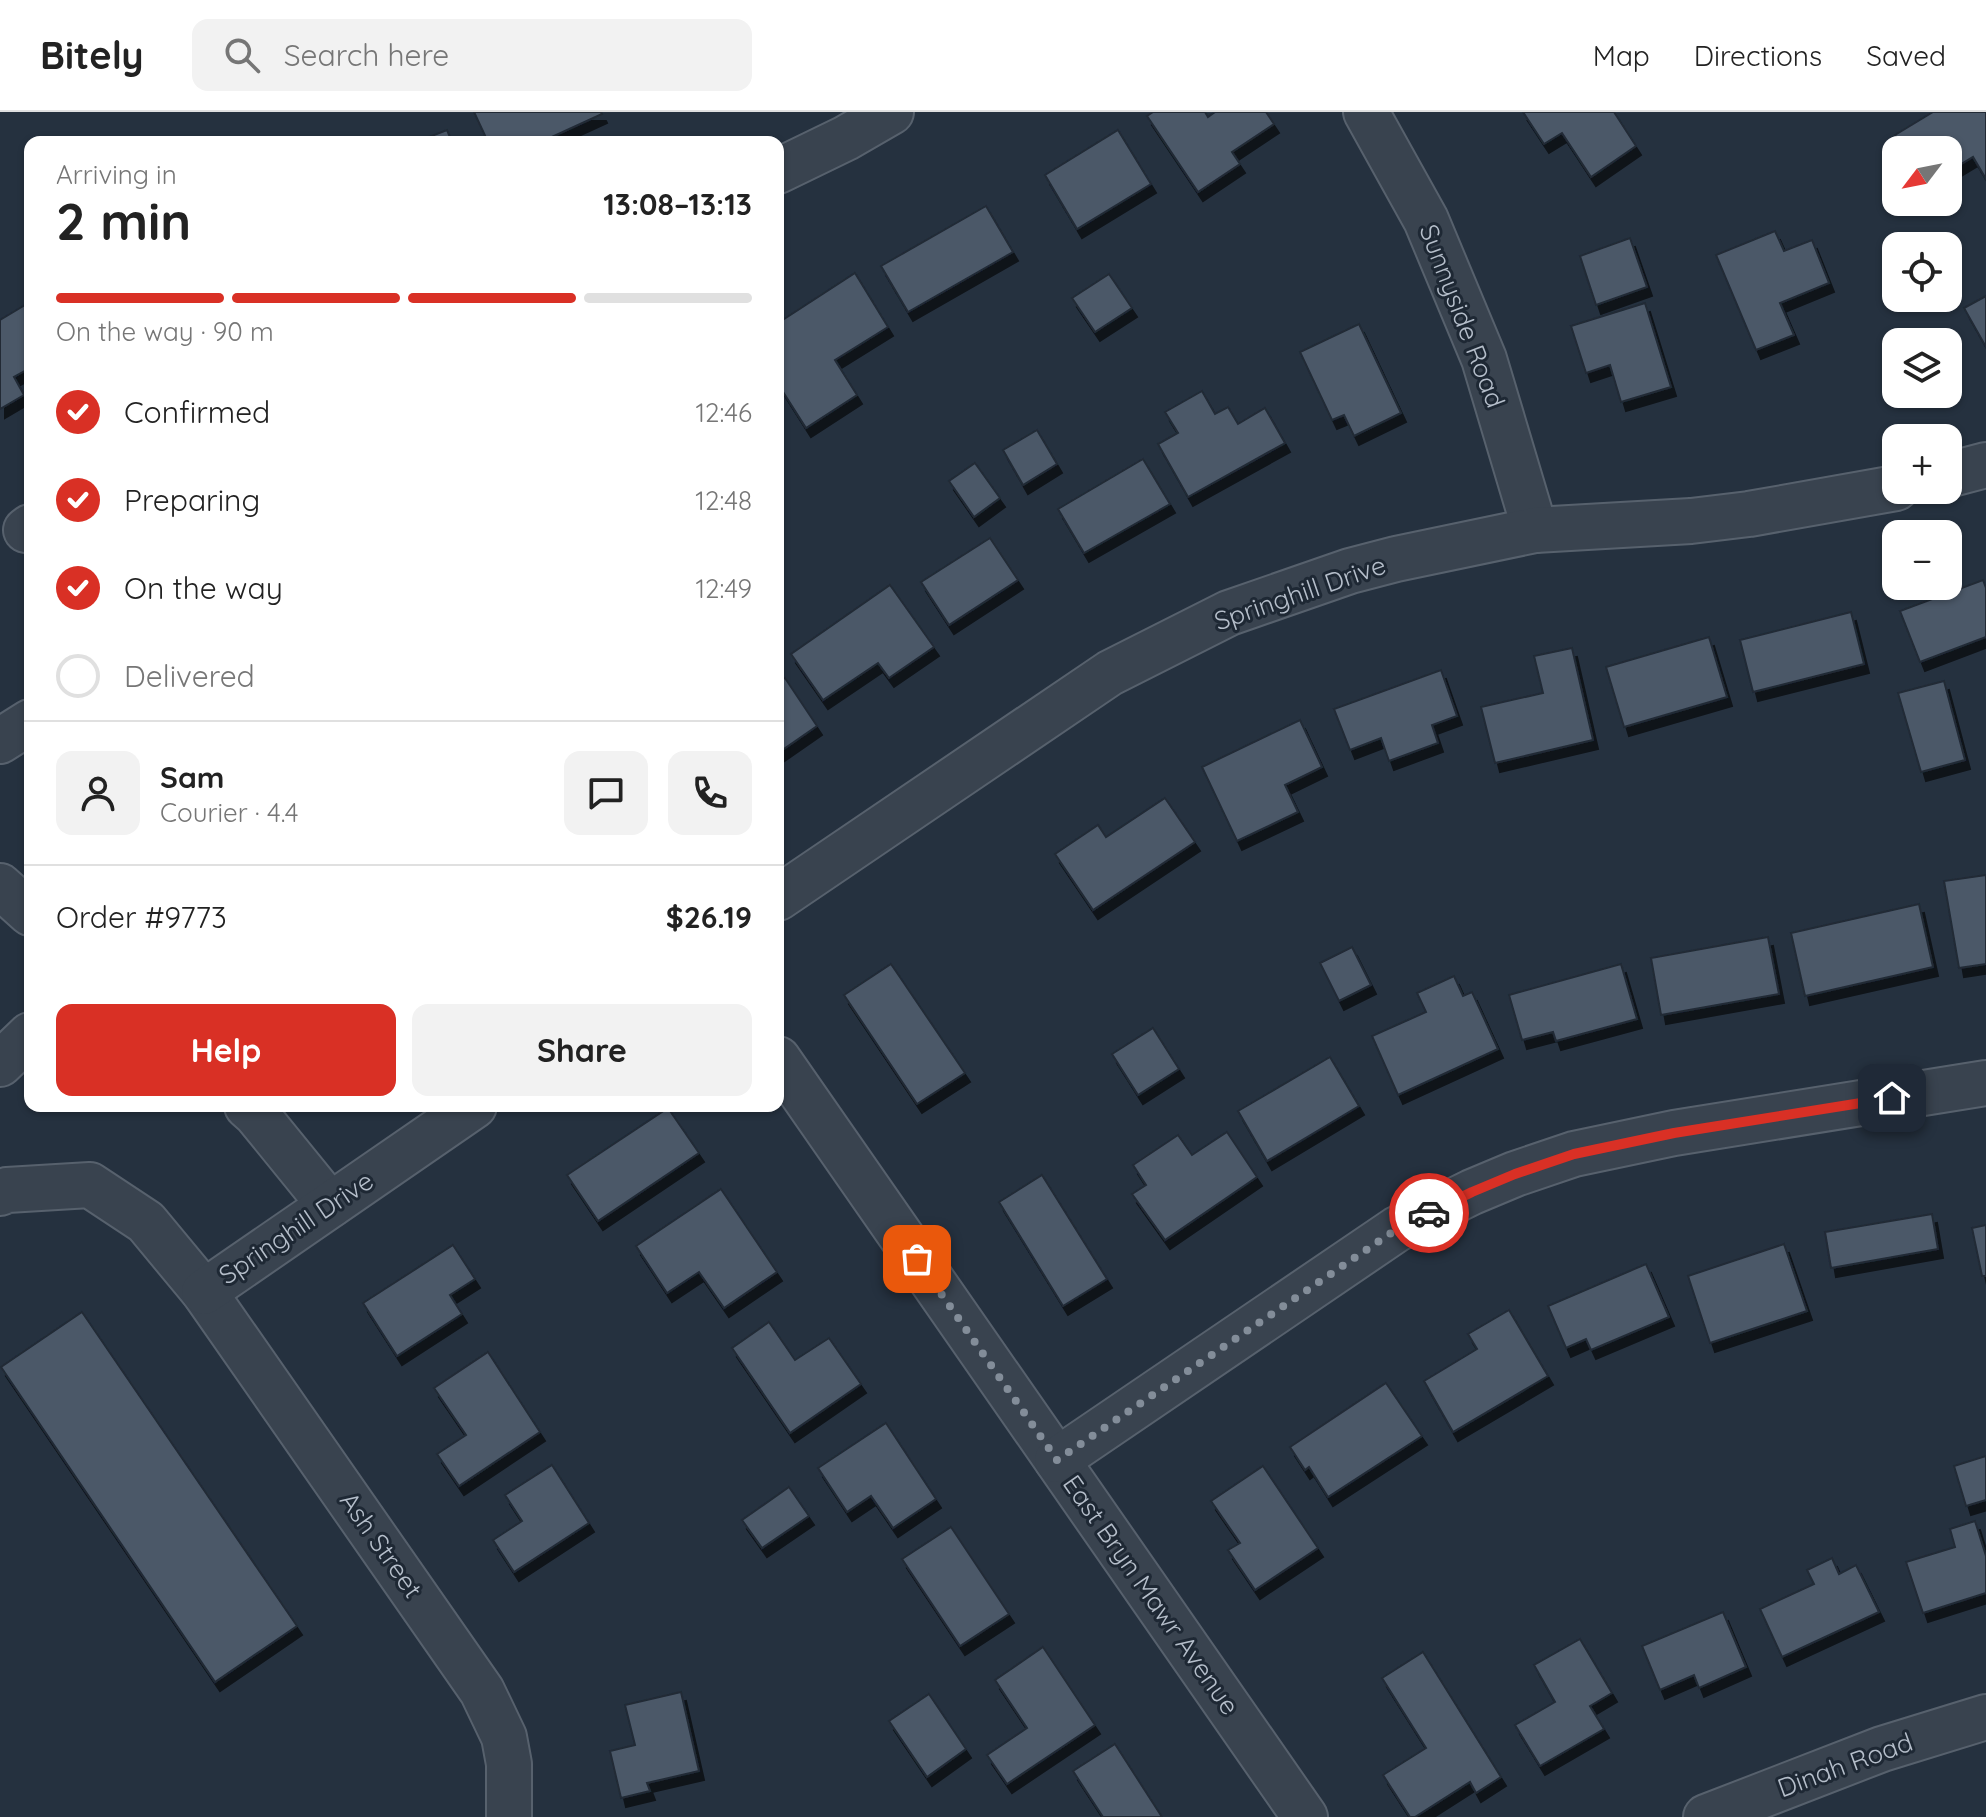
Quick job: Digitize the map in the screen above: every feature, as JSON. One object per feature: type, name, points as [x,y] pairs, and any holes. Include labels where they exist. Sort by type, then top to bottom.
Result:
[{"type":"street","points":[[784,168],[891,112]]},
{"type":"street","name":"Sunnyside Road","points":[[1366,112],[1426,220],[1484,359],[1535,530]]},
{"type":"street","points":[[1962,471],[1986,465]]},
{"type":"street","name":"Springhill Drive","points":[[784,894],[1110,673],[1229,613],[1350,571],[1535,530],[1691,521],[1882,490]]},
{"type":"street","points":[[0,741],[24,726]]},
{"type":"street","points":[[0,886],[24,908]]},
{"type":"street","points":[[0,1064],[24,1041]]},
{"type":"street","name":"East Bryn Mawr Avenue","points":[[784,1068],[1305,1817]]},
{"type":"street","points":[[1057,1460],[1397,1229],[1486,1186],[1574,1154],[1674,1133],[1986,1083]]},
{"type":"street","points":[[254,1112],[330,1205]]},
{"type":"street","name":"Springhill Drive","points":[[0,1193],[90,1185],[146,1222],[204,1292],[465,1112]]},
{"type":"street","name":"Ash Street","points":[[204,1292],[482,1691],[504,1737],[509,1764],[509,1817]]},
{"type":"street","name":"Dinah Road","points":[[1706,1817],[1882,1749],[1986,1717]]},
{"type":"building","points":[[474,112],[602,114],[554,136],[485,136]]},
{"type":"building","points":[[1153,112],[1205,112],[1208,117],[1215,112],[1266,112],[1274,124],[1232,152],[1240,164],[1198,192],[1147,116]]},
{"type":"building","points":[[1523,112],[1614,112],[1636,146],[1591,177],[1562,133],[1544,144]]},
{"type":"building","points":[[1933,112],[1986,112],[1986,179],[1973,157],[1962,164],[1962,136],[1895,135]]},
{"type":"building","points":[[447,130],[450,136],[432,136]]},
{"type":"building","points":[[1118,130],[1151,184],[1077,229],[1045,175]]},
{"type":"building","points":[[986,206],[1013,252],[908,312],[881,266]]},
{"type":"building","points":[[1775,231],[1784,251],[1812,240],[1829,283],[1780,303],[1794,335],[1756,350],[1716,255]]},
{"type":"building","points":[[1630,238],[1647,287],[1596,305],[1580,256]]},
{"type":"building","points":[[855,273],[888,327],[835,360],[857,395],[806,428],[784,393],[784,319]]},
{"type":"building","points":[[1109,274],[1132,308],[1095,332],[1072,298]]},
{"type":"building","points":[[1986,296],[1986,347],[1964,308]]},
{"type":"building","points":[[1645,303],[1671,387],[1621,402],[1610,365],[1586,373],[1571,326]]},
{"type":"building","points":[[24,306],[24,371],[14,377],[24,395],[0,409],[0,320]]},
{"type":"building","points":[[1359,324],[1401,413],[1354,436],[1344,415],[1332,420],[1300,352]]},
{"type":"building","points":[[1202,391],[1215,414],[1228,407],[1238,424],[1265,408],[1285,443],[1188,497],[1158,444],[1178,433],[1165,412]]},
{"type":"building","points":[[1037,430],[1057,464],[1023,485],[1003,450]]},
{"type":"building","points":[[1143,459],[1170,504],[1084,553],[1058,509]]},
{"type":"building","points":[[975,463],[1000,498],[974,517],[949,481]]},
{"type":"building","points":[[990,538],[1018,580],[949,625],[921,582]]},
{"type":"building","points":[[1983,580],[1986,588],[1986,637],[1920,662],[1900,611],[1929,600],[1962,600],[1962,588]]},
{"type":"building","points":[[890,585],[934,647],[889,678],[878,663],[823,700],[791,654]]},
{"type":"building","points":[[1851,612],[1864,664],[1753,692],[1740,640]]},
{"type":"building","points":[[1709,637],[1727,697],[1624,727],[1606,667]]},
{"type":"building","points":[[1572,648],[1593,740],[1495,763],[1481,707],[1543,693],[1534,656]]},
{"type":"building","points":[[1441,670],[1457,716],[1432,725],[1438,743],[1389,761],[1381,738],[1350,750],[1334,709]]},
{"type":"building","points":[[784,679],[817,726],[784,749]]},
{"type":"building","points":[[1944,681],[1965,760],[1921,772],[1898,693]]},
{"type":"building","points":[[1300,720],[1322,767],[1285,785],[1298,812],[1237,841],[1202,767]]},
{"type":"building","points":[[1165,798],[1195,842],[1093,910],[1055,854],[1098,825],[1106,837]]},
{"type":"building","points":[[1986,875],[1986,964],[1959,968],[1944,881]]},
{"type":"building","points":[[1919,904],[1933,967],[1805,996],[1791,933]]},
{"type":"building","points":[[1768,937],[1779,994],[1661,1015],[1651,958]]},
{"type":"building","points":[[1352,947],[1371,985],[1339,1001],[1320,963]]},
{"type":"building","points":[[891,964],[965,1073],[917,1104],[844,995]]},
{"type":"building","points":[[1621,964],[1637,1019],[1556,1041],[1553,1032],[1522,1040],[1509,995]]},
{"type":"building","points":[[1454,976],[1463,996],[1472,992],[1498,1049],[1398,1095],[1372,1036],[1426,1012],[1417,993]]},
{"type":"building","points":[[1153,1028],[1179,1069],[1138,1095],[1112,1054]]},
{"type":"building","points":[[1330,1057],[1359,1106],[1267,1161],[1238,1111]]},
{"type":"building","points":[[662,1112],[671,1112],[699,1153],[598,1221],[567,1175]]},
{"type":"building","points":[[1227,1132],[1257,1177],[1165,1240],[1132,1194],[1146,1185],[1133,1165],[1178,1135],[1192,1155]]},
{"type":"building","points":[[1042,1175],[1107,1279],[1063,1306],[999,1202]]},
{"type":"building","points":[[721,1189],[777,1272],[724,1308],[699,1272],[667,1293],[636,1246]]},
{"type":"building","points":[[1932,1214],[1938,1249],[1831,1268],[1825,1232]]},
{"type":"building","points":[[1986,1225],[1986,1276],[1982,1276],[1972,1228]]},
{"type":"building","points":[[1784,1244],[1807,1311],[1710,1343],[1688,1276]]},
{"type":"building","points":[[453,1245],[475,1279],[450,1295],[462,1314],[397,1356],[363,1303]]},
{"type":"building","points":[[1646,1264],[1669,1317],[1591,1350],[1586,1339],[1566,1348],[1548,1306]]},
{"type":"building","points":[[1509,1310],[1548,1376],[1453,1432],[1424,1381],[1477,1349],[1468,1334]]},
{"type":"building","points":[[82,1312],[297,1626],[215,1682],[1,1367]]},
{"type":"building","points":[[769,1322],[795,1360],[829,1338],[861,1384],[790,1433],[732,1348]]},
{"type":"building","points":[[488,1352],[540,1432],[459,1486],[437,1454],[466,1435],[434,1388]]},
{"type":"building","points":[[1386,1383],[1422,1436],[1328,1497],[1309,1467],[1305,1470],[1290,1447]]},
{"type":"building","points":[[886,1423],[936,1499],[893,1528],[871,1496],[847,1512],[818,1468]]},
{"type":"building","points":[[1986,1456],[1986,1500],[1966,1506],[1954,1466]]},
{"type":"building","points":[[552,1465],[589,1523],[514,1572],[493,1540],[522,1521],[505,1495]]},
{"type":"building","points":[[1263,1466],[1318,1548],[1255,1590],[1228,1550],[1240,1543],[1211,1501]]},
{"type":"building","points":[[789,1487],[809,1516],[762,1548],[742,1520]]},
{"type":"building","points":[[1975,1521],[1986,1556],[1986,1593],[1923,1613],[1906,1562],[1955,1547],[1950,1529]]},
{"type":"building","points":[[951,1527],[1009,1614],[960,1646],[902,1559]]},
{"type":"building","points":[[1832,1558],[1839,1574],[1856,1565],[1879,1612],[1782,1657],[1760,1609],[1814,1584],[1807,1570]]},
{"type":"building","points":[[1723,1612],[1746,1667],[1699,1688],[1694,1675],[1660,1690],[1642,1646]]},
{"type":"building","points":[[1580,1639],[1612,1693],[1590,1706],[1604,1729],[1540,1766],[1515,1725],[1555,1702],[1534,1665]]},
{"type":"building","points":[[1043,1647],[1095,1725],[1007,1784],[987,1755],[1027,1728],[995,1680]]},
{"type":"building","points":[[1423,1652],[1501,1777],[1476,1793],[1470,1782],[1415,1817],[1410,1817],[1383,1775],[1426,1748],[1382,1678]]},
{"type":"building","points":[[681,1692],[699,1771],[647,1783],[650,1791],[621,1798],[610,1751],[635,1745],[625,1705]]},
{"type":"building","points":[[929,1694],[966,1749],[927,1777],[889,1721]]},
{"type":"building","points":[[1115,1744],[1162,1817],[1103,1817],[1073,1771]]},
{"type":"way so far","points":[[917,1259],[1057,1460],[1397,1229],[1429,1213]]},
{"type":"route","points":[[1429,1213],[1515,1174],[1574,1154],[1674,1133],[1892,1098]]}]
